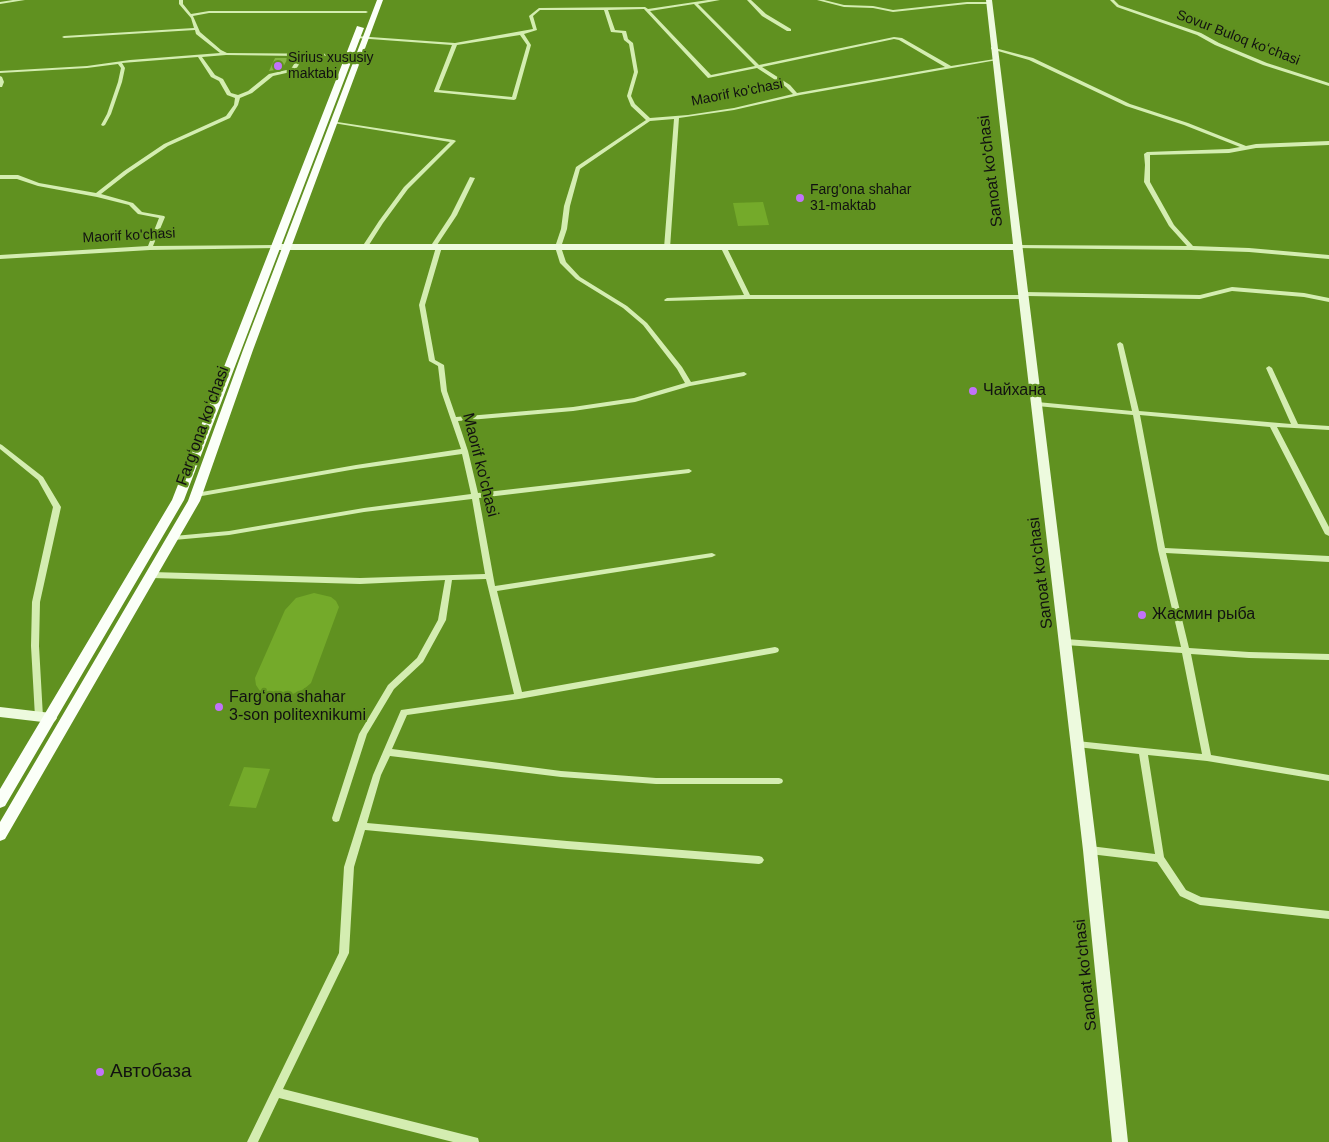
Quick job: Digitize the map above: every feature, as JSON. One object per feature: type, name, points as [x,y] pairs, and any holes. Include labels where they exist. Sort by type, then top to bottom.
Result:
[{"type":"main road","name":"Fargʻona koʻchasi","points":[[0,835],[174,538],[196,495],[333,122],[361,38],[366,12],[371,0]]},
{"type":"main road","name":"Fargʻona koʻchasi","points":[[0,802],[45,717],[178,500],[349,55],[361,38],[380,0]]},
{"type":"main road","name":"Sanoat ko'chasi","points":[[989,2],[1090,850],[1120,1142]]},
{"type":"main road","name":"Maorif ko'chasi","points":[[275,247],[1017,247]]},
{"type":"main road","points":[[0,712],[45,717]]},
{"type":"street","points":[[0,3],[23,0]]},
{"type":"street","points":[[181,0],[181,4],[190,14],[195,29],[219,51],[226,54]]},
{"type":"street","points":[[539,9],[540,0]]},
{"type":"street","points":[[647,10],[718,0]]},
{"type":"street","points":[[750,0],[764,14],[789,30]]},
{"type":"street","points":[[819,0],[844,6],[873,7],[892,11],[989,2]]},
{"type":"street","name":"Sovur Buloq koʻchasi","points":[[1112,0],[1118,6],[1199,34],[1217,44],[1265,64],[1329,84]]},
{"type":"street","points":[[695,4],[758,67],[788,86],[796,95]]},
{"type":"street","points":[[606,8],[613,31],[624,32],[626,40],[631,43],[636,72],[629,96],[633,105],[649,120]]},
{"type":"street","points":[[361,38],[455,44],[536,30],[531,16],[539,9],[645,8],[710,77],[894,38],[900,39],[950,68]]},
{"type":"street","points":[[190,14],[210,12],[366,12]]},
{"type":"street","points":[[64,37],[195,29]]},
{"type":"street","points":[[455,44],[436,91],[514,99],[529,45],[521,34]]},
{"type":"street","points":[[993,48],[1031,59],[1128,105],[1186,124],[1246,148]]},
{"type":"street","points":[[0,72],[120,64],[130,61],[226,54],[349,55]]},
{"type":"street","points":[[200,57],[213,76],[221,80],[229,94],[238,97],[250,92],[271,75],[293,70],[302,55]]},
{"type":"street","name":"Maorif ko'chasi","points":[[558,248],[578,168],[649,120],[677,118],[734,109],[796,95],[995,60]]},
{"type":"street","points":[[103,125],[110,114],[118,89],[123,68],[120,64]]},
{"type":"street","points":[[97,195],[139,162],[166,145],[228,117],[236,105],[238,97]]},
{"type":"street","points":[[666,248],[677,118]]},
{"type":"street","points":[[333,122],[454,141],[406,188],[381,222],[366,247]]},
{"type":"street","points":[[1191,248],[1172,226],[1147,182],[1147,154],[1229,151],[1246,148],[1329,143]]},
{"type":"street","points":[[0,177],[18,177],[38,184],[97,195],[131,204],[140,213],[162,217],[150,248]]},
{"type":"street","points":[[436,247],[472,178]]},
{"type":"street","name":"Maorif ko'chasi","points":[[0,256],[150,248],[275,247]]},
{"type":"street","name":"Maorif ko'chasi","points":[[436,247],[422,305],[432,361],[441,365],[444,390],[464,451],[475,496],[489,576],[519,696]]},
{"type":"street","points":[[1017,247],[1191,248],[1250,250],[1329,257]]},
{"type":"street","points":[[558,248],[563,263],[570,272],[625,307],[644,324],[680,368],[689,384]]},
{"type":"street","points":[[724,248],[748,298]]},
{"type":"street","points":[[667,300],[1025,296],[1200,297],[1232,289],[1304,295],[1329,300]]},
{"type":"street","points":[[1120,344],[1136,413],[1162,550],[1186,651],[1206,758]]},
{"type":"street","points":[[1269,368],[1295,426]]},
{"type":"street","points":[[455,419],[573,409],[635,400],[689,384],[744,374]]},
{"type":"street","points":[[1037,404],[1272,425],[1329,428]]},
{"type":"street","points":[[1272,425],[1329,534]]},
{"type":"street","points":[[0,446],[41,479],[58,507],[36,602],[35,646],[45,717]]},
{"type":"street","points":[[196,495],[356,467],[464,451]]},
{"type":"street","points":[[174,538],[229,533],[364,510],[689,471]]},
{"type":"street","points":[[1162,550],[1329,559]]},
{"type":"street","points":[[492,589],[712,555]]},
{"type":"street","points":[[152,575],[360,581],[489,576]]},
{"type":"street","points":[[336,818],[362,734],[390,687],[420,660],[442,620],[450,578]]},
{"type":"street","points":[[1065,642],[1249,655],[1329,657]]},
{"type":"street","points":[[252,1142],[344,953],[349,867],[377,774],[404,712],[519,696],[775,650]]},
{"type":"street","points":[[1077,744],[1206,758],[1329,778]]},
{"type":"street","points":[[386,752],[561,774],[656,781],[779,782]]},
{"type":"street","points":[[1143,752],[1160,858],[1183,893],[1200,901],[1329,915]]},
{"type":"street","points":[[361,826],[759,860]]},
{"type":"street","points":[[1090,850],[1160,858]]},
{"type":"street","points":[[276,1092],[474,1142]]},
{"type":"green space","points":[[763,202],[769,225],[738,226],[733,203]]},
{"type":"green space","points":[[314,593],[331,597],[339,607],[311,683],[304,689],[286,697],[267,695],[260,691],[256,685],[255,678],[285,610],[296,598]]},
{"type":"green space","points":[[244,767],[270,769],[256,808],[229,806]]},
{"type":"building","points":[[275,58],[288,58],[282,69],[269,71]]},
{"type":"place","name":"Sirius xususiy maktabi","points":[[278,66]]},
{"type":"place","name":"Farg'ona shahar 31-maktab","points":[[800,198]]},
{"type":"place","name":"Чайхана","points":[[973,391]]},
{"type":"place","name":"Жасмин рыба","points":[[1142,615]]},
{"type":"place","name":"Farg‘ona shahar 3-son politexnikumi","points":[[219,707]]},
{"type":"place","name":"Автобаза","points":[[100,1072]]}]
